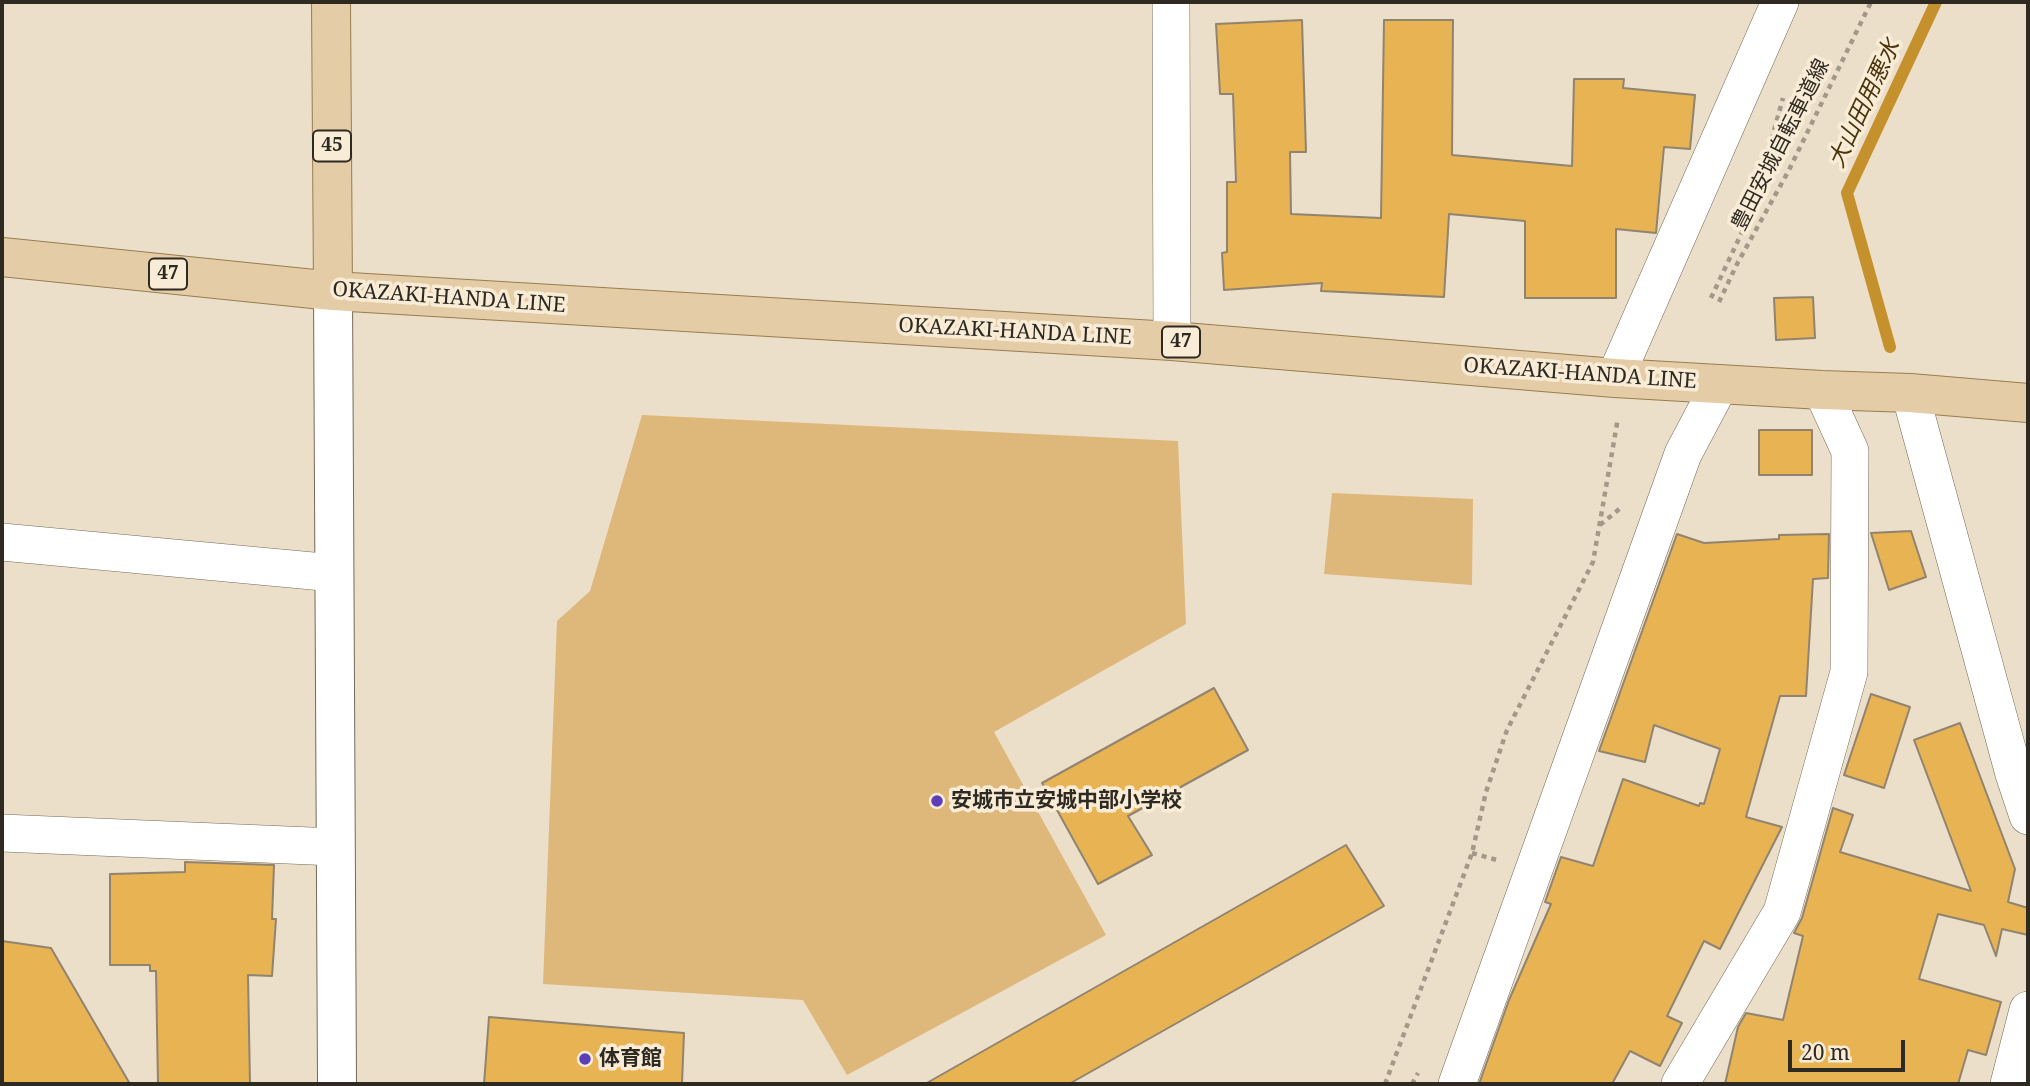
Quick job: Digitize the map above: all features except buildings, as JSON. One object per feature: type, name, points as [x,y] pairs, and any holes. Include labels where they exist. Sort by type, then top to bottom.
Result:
[{"type":"main road","name":"45","points":[[331,2],[333,291]]},
{"type":"main road","name":"OKAZAKI-HANDA LINE","points":[[2,257],[333,291],[1172,341],[1615,378],[1910,393],[2028,403]]},
{"type":"street","points":[[1171,2],[1172,341]]},
{"type":"street","points":[[1615,378],[1780,2]]},
{"type":"street","points":[[333,291],[337,1084]]},
{"type":"street","points":[[1457,1084],[1683,454],[1720,384]]},
{"type":"street","points":[[1680,1084],[1782,912],[1849,672],[1850,451],[1822,390]]},
{"type":"street","points":[[1910,393],[2014,774],[2028,816]]},
{"type":"street","points":[[2,542],[334,573]]},
{"type":"street","points":[[2,833],[335,847]]},
{"type":"street","points":[[2009,1084],[2028,1010]]},
{"type":"path","name":"豊田安城自転車道線","points":[[1719,302],[1789,170],[1871,2]]},
{"type":"path","points":[[1711,298],[1751,213],[1785,92]]},
{"type":"path","points":[[1385,1084],[1472,853],[1486,792],[1507,730],[1592,562],[1618,416]]},
{"type":"path","points":[[1599,526],[1626,503]]},
{"type":"path","points":[[1472,853],[1508,862]]},
{"type":"shaded area","points":[[642,415],[1178,441],[1186,624],[994,732],[1106,935],[847,1075],[803,1000],[543,984],[557,621],[590,591]]},
{"type":"shaded area","points":[[1332,493],[1473,499],[1472,585],[1324,574]]},
{"type":"waterway","name":"大山田用悪水","points":[[1890,347],[1847,193],[1936,2]]},
{"type":"place","name":"安城市立安城中部小学校","points":[[937,801]]},
{"type":"place","name":"体育館","points":[[585,1059]]}]
